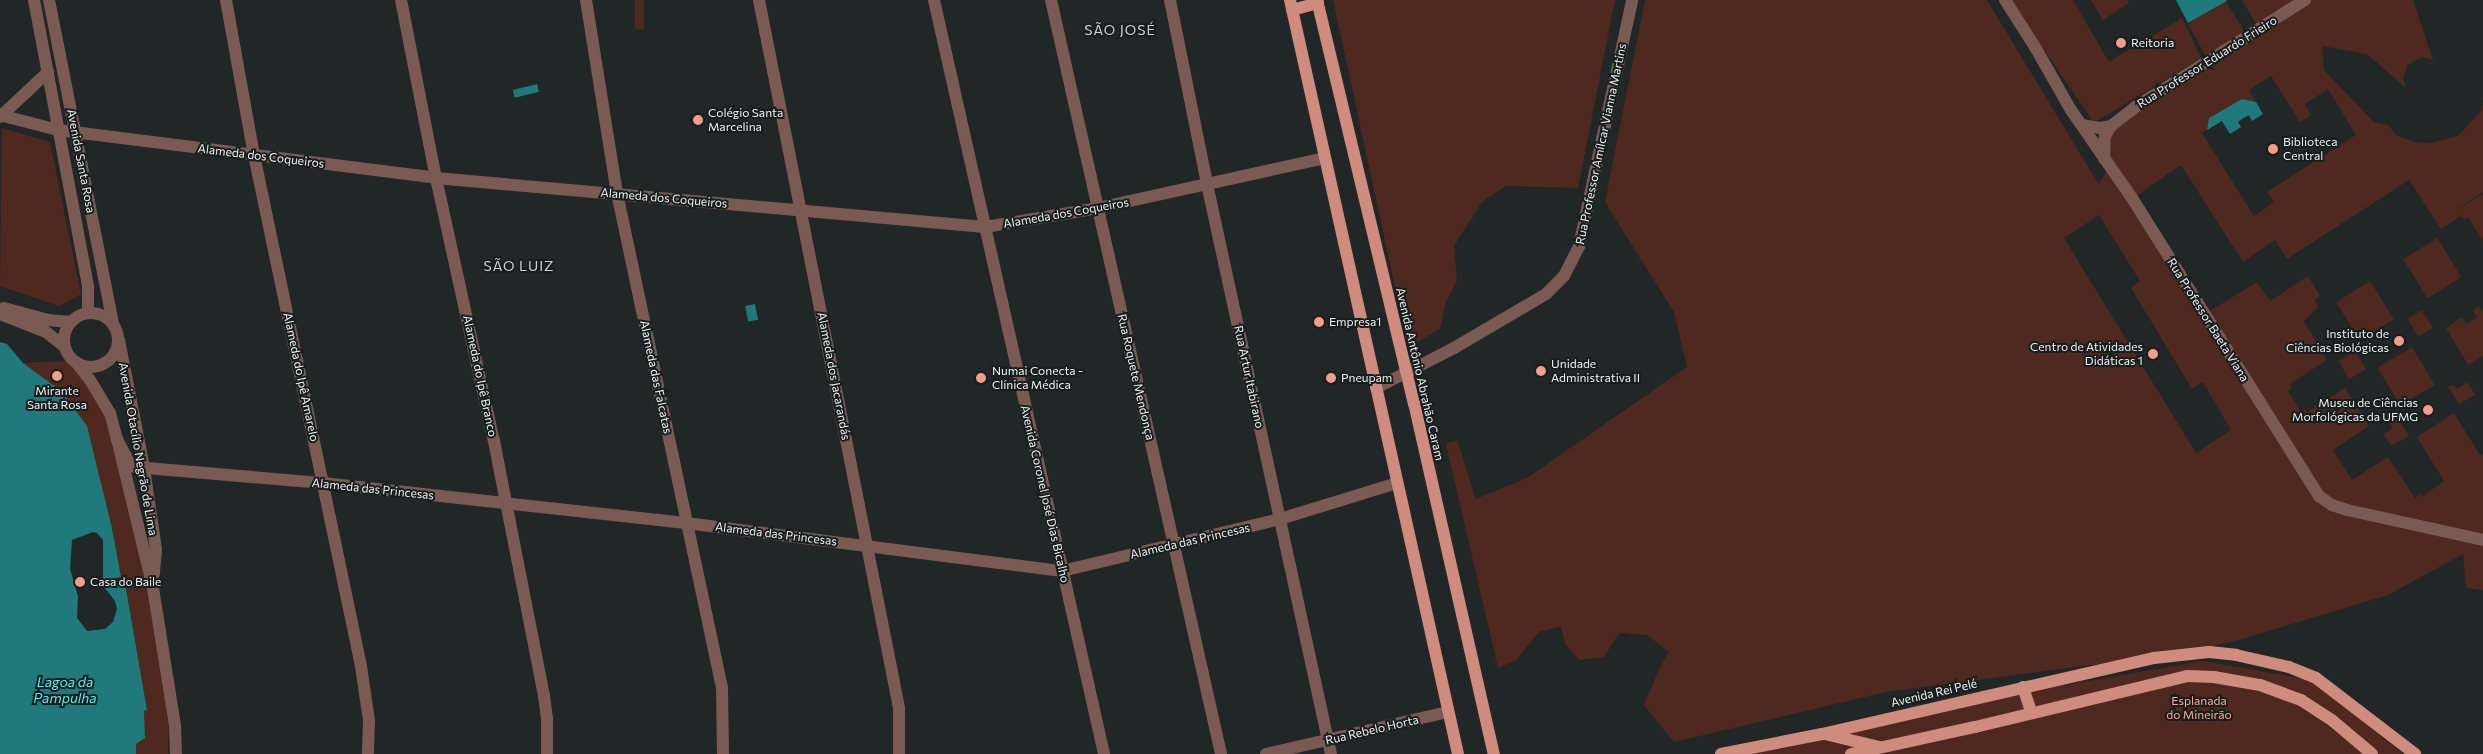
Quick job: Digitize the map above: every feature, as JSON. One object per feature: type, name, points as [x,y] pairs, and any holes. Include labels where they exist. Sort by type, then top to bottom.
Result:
[{"type":"main road","name":"Avenida Antônio Abrahão Caram","points":[[1318,2],[1494,754]]},
{"type":"main road","points":[[1318,2],[1291,5],[1458,754]]},
{"type":"main road","name":"Avenida Rei Pelé","points":[[1721,754],[1822,734],[2023,686],[2154,658],[2209,652],[2236,655],[2289,667],[2316,678],[2415,754]]},
{"type":"main road","points":[[1851,754],[2187,676],[2214,677],[2260,685],[2301,700],[2333,721],[2372,754]]},
{"type":"main road","points":[[2023,686],[2031,712]]},
{"type":"main road","points":[[1822,734],[1883,748]]},
{"type":"street","name":"Avenida Santa Rosa","points":[[34,0],[88,287],[88,312]]},
{"type":"street","name":"Avenida Santa Rosa","points":[[49,0],[113,323]]},
{"type":"street","name":"Alameda do Ipê Amarelo","points":[[226,0],[254,155],[362,666],[369,721],[368,754]]},
{"type":"street","name":"Alameda do Ipê Branco","points":[[401,0],[436,178],[506,504],[544,695],[548,735],[547,754]]},
{"type":"street","name":"Alameda das Falcatas","points":[[586,0],[617,194],[722,688],[723,754]]},
{"type":"street","name":"Alameda dos Jacarandás","points":[[760,0],[899,708],[900,754]]},
{"type":"street","name":"Avenida Coronel José Dias Bicalho","points":[[934,0],[1104,754]]},
{"type":"street","name":"Rua Roquete Mendonça","points":[[1051,0],[1221,754]]},
{"type":"street","name":"Rua Artur Itabirano","points":[[1170,0],[1207,184],[1332,754]]},
{"type":"street","name":"Rua Professor Amílcar Vianna Martins","points":[[1376,388],[1454,348],[1546,294],[1564,276],[1579,246],[1632,0]]},
{"type":"street","name":"Rua Professor Baeta Viana","points":[[2005,0],[2084,129],[2132,198],[2318,496],[2332,505],[2347,510],[2483,540]]},
{"type":"street","name":"Rua Professor Eduardo Frieiro","points":[[2111,126],[2135,106],[2305,0]]},
{"type":"street","points":[[0,116],[48,72]]},
{"type":"street","name":"Alameda dos Coqueiros","points":[[0,116],[58,130],[436,178],[985,228],[1098,208],[1325,158]]},
{"type":"street","points":[[2084,129],[2111,126]]},
{"type":"street","points":[[2104,160],[2105,136],[2111,126]]},
{"type":"street","points":[[0,307],[48,320],[70,322]]},
{"type":"street","points":[[0,314],[46,332],[64,346],[76,362],[92,367],[100,366],[113,356],[118,340],[113,323],[106,317],[88,312],[75,317],[70,322],[66,329],[64,346]]},
{"type":"street","name":"Avenida Otacílio Negrão de Lima","points":[[118,340],[144,468],[156,549],[153,588]]},
{"type":"street","name":"Avenida Otacílio Negrão de Lima","points":[[76,362],[90,380],[110,413],[117,439],[153,588],[175,726],[176,754]]},
{"type":"street","points":[[117,439],[129,463],[135,467],[144,468]]},
{"type":"street","name":"Alameda das Princesas","points":[[144,468],[323,483],[686,523],[1062,571],[1280,519],[1397,483]]},
{"type":"street","name":"Rua Rebelo Horta","points":[[1266,754],[1448,712]]},
{"type":"green space","points":[[635,0],[644,0],[644,29],[635,29]]},
{"type":"green space","points":[[1333,0],[1615,0],[1578,188],[1506,186],[1482,202],[1454,246],[1457,281],[1446,302],[1440,329],[1408,347]]},
{"type":"green space","points":[[1645,0],[1987,0],[2099,185],[2109,166],[2105,136],[2208,60],[2188,24],[2226,2],[2247,35],[2310,0],[2413,0],[2433,60],[2422,57],[2407,65],[2403,79],[2406,88],[2367,54],[2322,46],[2324,70],[2374,122],[2388,125],[2396,135],[2414,142],[2431,143],[2458,136],[2481,111],[2483,102],[2483,192],[2453,212],[2483,194],[2483,241],[2468,217],[2464,220],[2461,216],[2441,229],[2409,180],[2287,259],[2275,240],[2243,262],[2181,165],[2133,198],[2205,314],[2257,282],[2270,301],[2308,276],[2320,296],[2315,300],[2318,307],[2304,321],[2327,360],[2290,384],[2292,388],[2288,391],[2301,412],[2305,409],[2307,412],[2345,388],[2369,426],[2333,450],[2352,480],[2388,457],[2415,498],[2420,494],[2422,497],[2444,481],[2417,437],[2454,413],[2480,455],[2483,454],[2483,590],[2466,588],[2463,554],[2388,595],[2242,639],[2183,653],[1886,692],[1674,742],[1644,705],[1660,667],[1669,652],[1647,635],[1619,633],[1604,657],[1579,660],[1565,644],[1561,626],[1539,632],[1515,661],[1498,668],[1446,444],[1457,440],[1476,499],[1527,478],[1687,367],[1674,312],[1605,202]],"holes":[[[2271,76],[2300,122],[2311,115],[2305,104],[2328,89],[2356,135],[2267,192],[2274,202],[2254,216],[2202,133],[2207,130],[2209,118],[2242,99],[2256,102],[2249,90]],[[2099,215],[2140,281],[2131,288],[2192,389],[2203,382],[2231,430],[2196,453],[2064,238]]]},
{"type":"green space","points":[[2010,0],[2073,0],[2109,62],[2182,18],[2201,58],[2094,123]]},
{"type":"green space","points":[[2091,0],[2127,0],[2129,3],[2103,20]]},
{"type":"green space","points":[[2242,0],[2304,0],[2259,29]]},
{"type":"green space","points":[[2,128],[50,142],[81,294],[59,306],[0,286]]},
{"type":"green space","points":[[2437,238],[2461,277],[2427,298],[2403,259]]},
{"type":"green space","points":[[2370,281],[2394,319],[2360,340],[2336,302]]},
{"type":"green space","points":[[2479,306],[2483,312],[2483,356],[2468,365],[2446,328],[2462,317],[2466,324],[2477,318],[2473,310]]},
{"type":"green space","points":[[2422,310],[2433,328],[2418,337],[2407,319]]},
{"type":"green space","points":[[2412,347],[2435,385],[2400,405],[2378,368]]},
{"type":"green space","points":[[2356,351],[2366,369],[2349,379],[2339,361]]},
{"type":"green space","points":[[68,361],[93,385],[110,413],[142,559],[169,711],[168,754],[136,754],[136,744],[145,738],[144,711],[147,710],[125,583],[121,577],[112,528],[23,363]]},
{"type":"green space","points":[[2467,382],[2475,395],[2459,404],[2448,387],[2453,384],[2457,389]]},
{"type":"green space","points":[[2397,417],[2409,436],[2391,446],[2384,434],[2392,428],[2389,422]]},
{"type":"green space","name":"Esplanada do Mineirão","points":[[2202,661],[2312,680],[2403,754],[1746,754],[2010,695]]},
{"type":"water","points":[[2176,0],[2226,0],[2227,1],[2188,23]]},
{"type":"water","points":[[537,84],[539,92],[515,98],[513,90]]},
{"type":"water","points":[[2242,99],[2256,102],[2263,114],[2252,121],[2249,115],[2242,119],[2238,122],[2241,127],[2230,134],[2222,121],[2207,130],[2209,118]]},
{"type":"water","points":[[755,304],[758,320],[748,322],[745,306]]},
{"type":"water","name":"Lagoa da Pampulha","points":[[0,342],[7,344],[23,363],[61,391],[87,426],[112,528],[121,577],[103,581],[103,540],[97,533],[93,532],[72,540],[70,569],[78,596],[77,618],[87,631],[105,629],[113,622],[117,609],[115,601],[104,587],[125,583],[147,710],[144,711],[145,738],[136,744],[136,754],[0,754]]},
{"type":"place","name":"Reitoria","points":[[2121,43]]},
{"type":"place","name":"Colégio Santa Marcelina","points":[[698,120]]},
{"type":"place","name":"Biblioteca Central","points":[[2273,149]]},
{"type":"place","name":"Empresa1","points":[[1319,322]]},
{"type":"place","name":"Instituto de Ciências Biológicas","points":[[2399,341]]},
{"type":"place","name":"Centro de Atividades Didáticas 1","points":[[2153,354]]},
{"type":"place","name":"Unidade Administrativa II","points":[[1541,371]]},
{"type":"place","name":"Mirante Santa Rosa","points":[[57,376]]},
{"type":"place","name":"Numai Conecta - Clínica Médica","points":[[981,378]]},
{"type":"place","name":"Pneupam","points":[[1331,378]]},
{"type":"place","name":"Museu de Ciências Morfológicas da UFMG","points":[[2428,410]]},
{"type":"place","name":"Casa do Baile","points":[[80,582]]},
{"type":"district","name":"SÃO JOSÉ","points":[[1120,30]]},
{"type":"district","name":"SÃO LUIZ","points":[[519,266]]}]
